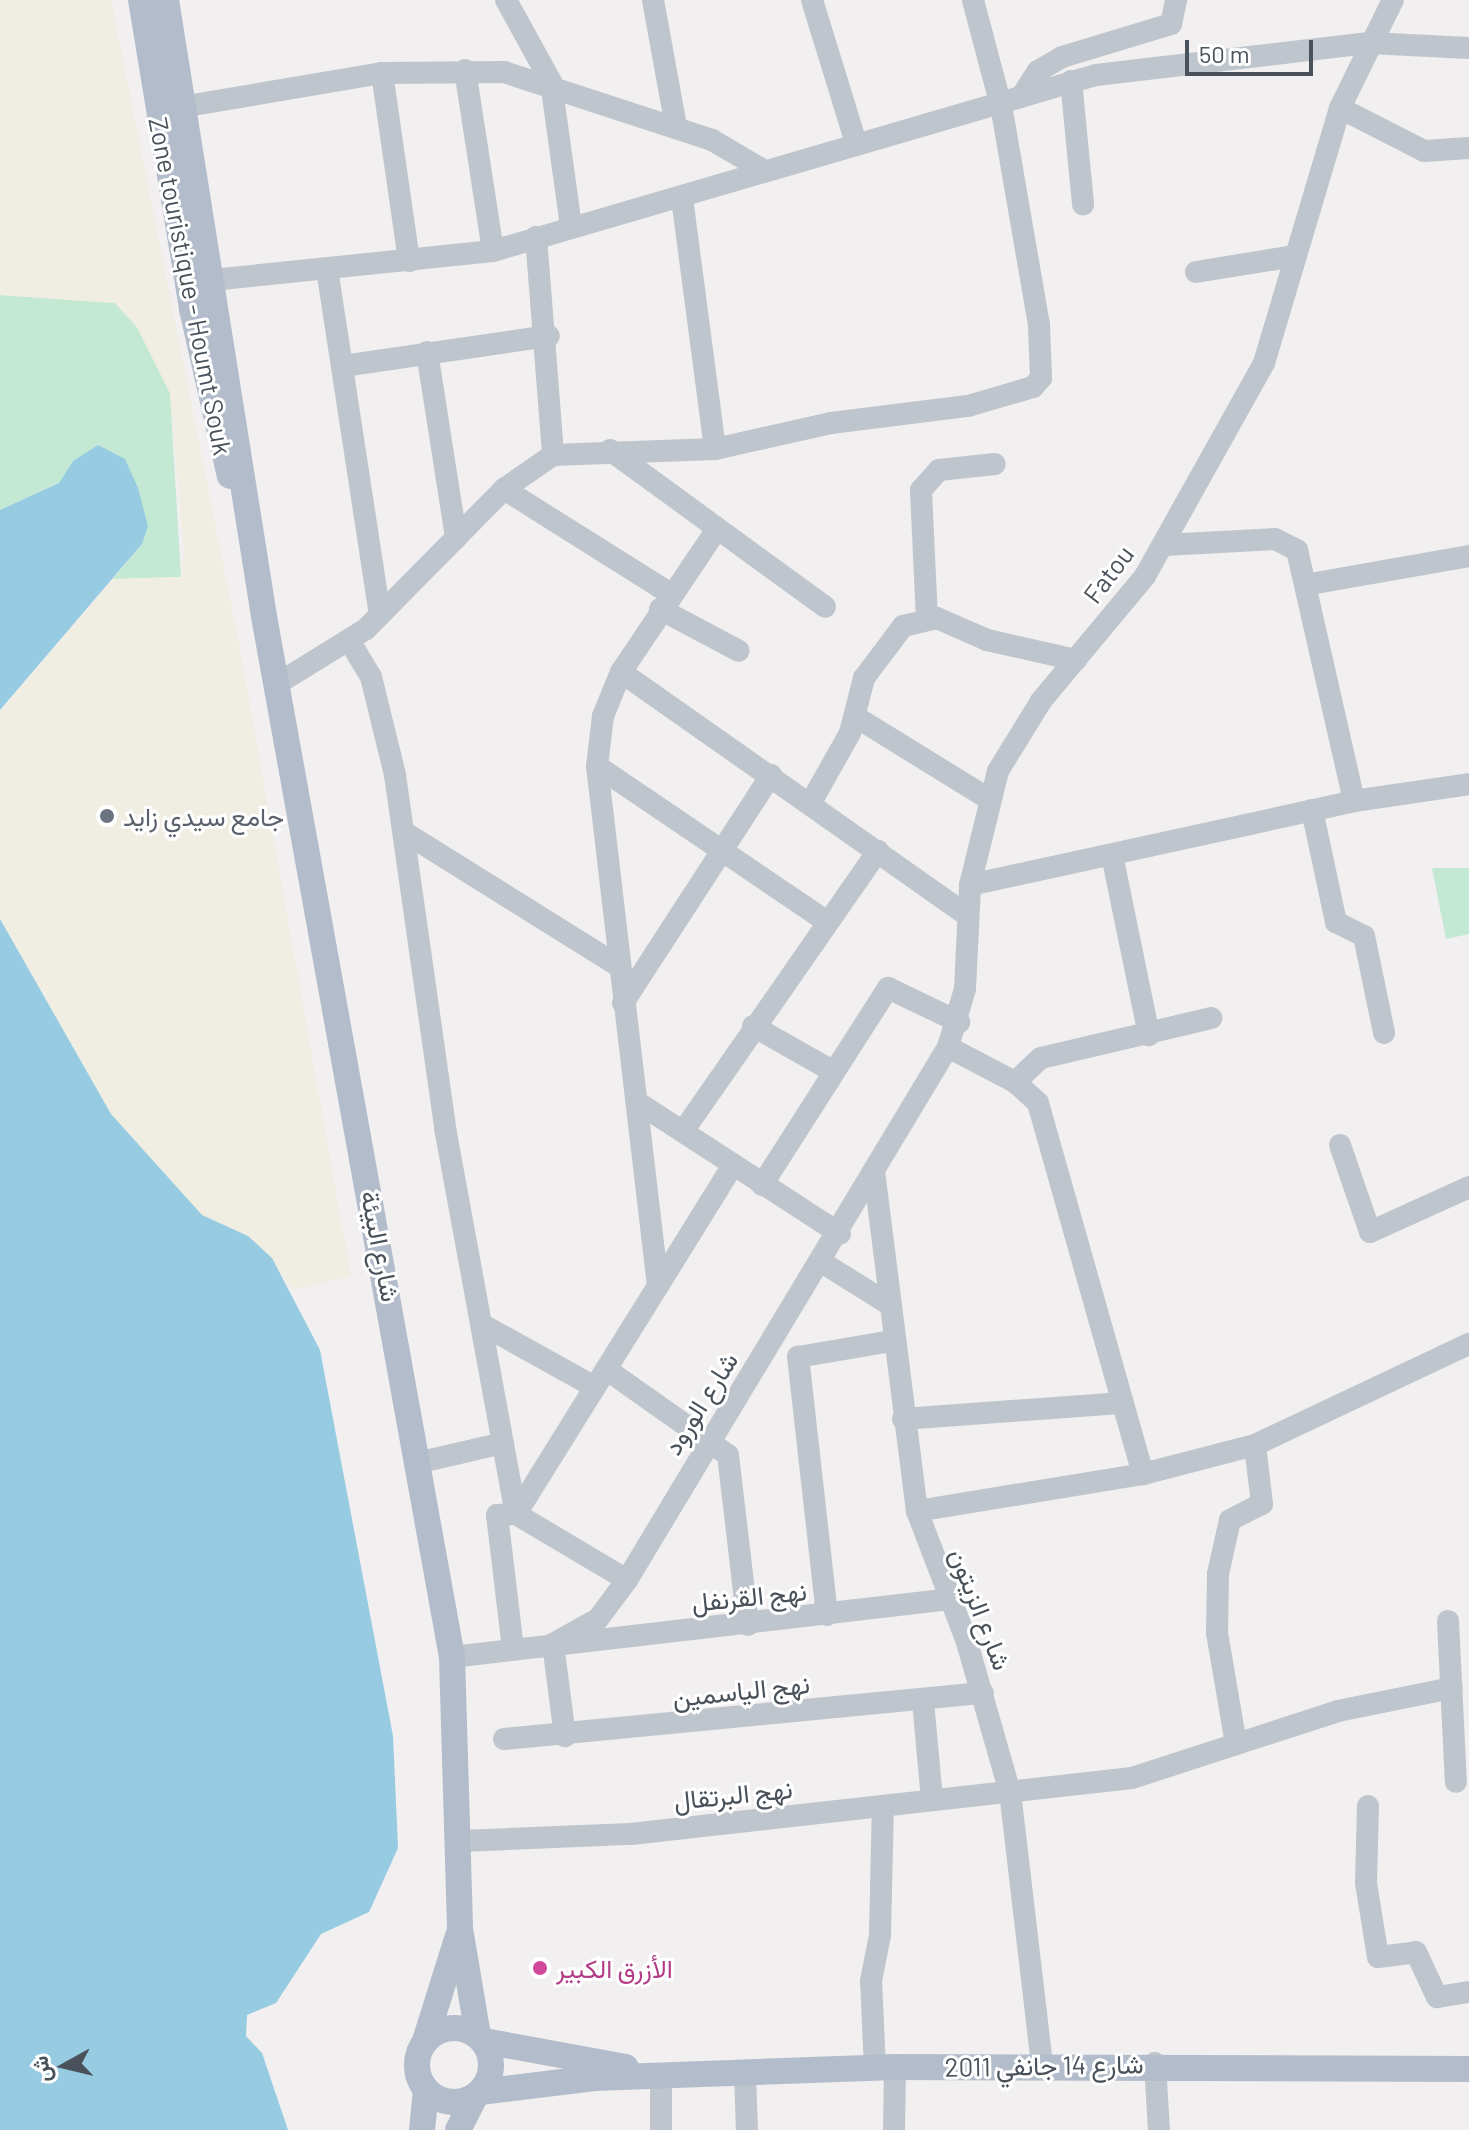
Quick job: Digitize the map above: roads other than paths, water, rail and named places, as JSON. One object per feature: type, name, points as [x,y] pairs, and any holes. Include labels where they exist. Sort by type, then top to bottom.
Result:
[{"type":"main road","name":"Zone touristique - Houmt Souk","points":[[141,0],[168,109],[212,410],[257,568]]},
{"type":"main road","points":[[166,0],[168,109],[212,280],[257,568]]},
{"type":"main road","name":"شارع البيئة","points":[[257,568],[421,1462],[452,1657],[461,1841],[460,1929],[481,2038]]},
{"type":"main road","name":"شارع البيئة","points":[[425,2041],[460,1929]]},
{"type":"main road","points":[[422,2130],[426,2090],[416,2065],[425,2041],[456,2027],[481,2038],[492,2062],[458,2130]]},
{"type":"main road","name":"شارع 14 جانفي 2011","points":[[481,2038],[661,2074]]},
{"type":"main road","name":"شارع 14 جانفي 2011","points":[[1428,2064],[1469,2058]]},
{"type":"main road","name":"شارع 14 جانفي 2011","points":[[478,2094],[661,2074],[885,2068],[1155,2063],[1428,2064],[1469,2069]]},
{"type":"main road","points":[[426,2090],[444,2101],[478,2094]]},
{"type":"street","points":[[506,0],[551,82],[571,227]]},
{"type":"street","points":[[653,0],[676,127]]},
{"type":"street","points":[[812,0],[855,140]]},
{"type":"street","points":[[277,684],[350,642],[504,489],[553,455],[610,450],[715,449],[831,423],[968,406],[1033,387],[1041,378],[1039,325],[1010,103],[973,0]]},
{"type":"street","points":[[1010,103],[1038,71],[1062,57],[1171,24],[1176,0]]},
{"type":"street","name":"Fatou","points":[[874,1171],[948,1047],[959,1022],[970,885],[989,799],[1015,741],[1164,545],[1264,363],[1340,108],[1369,43],[1393,0]]},
{"type":"street","points":[[212,280],[493,251],[682,198],[760,168],[855,140],[1010,103],[1071,81],[1369,43],[1469,48]]},
{"type":"street","points":[[168,109],[382,73],[465,70],[551,82],[676,127],[760,168]]},
{"type":"street","points":[[465,70],[493,251]]},
{"type":"street","points":[[382,73],[409,261]]},
{"type":"street","points":[[1071,81],[1083,204]]},
{"type":"street","points":[[1340,108],[1424,151],[1469,148]]},
{"type":"street","points":[[682,198],[715,449]]},
{"type":"street","points":[[536,237],[549,336],[553,455]]},
{"type":"street","points":[[1196,272],[1295,256]]},
{"type":"street","points":[[327,269],[380,615]]},
{"type":"street","points":[[343,366],[549,336]]},
{"type":"street","points":[[427,352],[456,538]]},
{"type":"street","points":[[610,450],[715,532],[825,607]]},
{"type":"street","points":[[927,619],[921,490],[939,470],[995,464]]},
{"type":"street","points":[[504,489],[739,651]]},
{"type":"street","points":[[658,1286],[637,1102],[617,965],[597,766],[603,716],[621,672],[664,601],[715,532]]},
{"type":"street","points":[[1164,545],[1286,541],[1297,550],[1310,584],[1354,801]]},
{"type":"street","points":[[1310,584],[1469,556]]},
{"type":"street","points":[[810,804],[856,717],[856,694],[887,641],[927,619],[1076,660]]},
{"type":"street","points":[[350,642],[380,705],[404,832],[445,1128],[516,1514],[627,1580]]},
{"type":"street","points":[[621,672],[967,915]]},
{"type":"street","points":[[856,717],[989,799]]},
{"type":"street","points":[[597,766],[827,922]]},
{"type":"street","points":[[623,1003],[719,847],[771,775]]},
{"type":"street","points":[[970,885],[1354,801],[1469,784]]},
{"type":"street","points":[[1312,810],[1336,922],[1364,936],[1384,1033]]},
{"type":"street","points":[[404,832],[617,965]]},
{"type":"street","points":[[684,1130],[753,1026],[878,851]]},
{"type":"street","points":[[1112,855],[1149,1035]]},
{"type":"street","points":[[762,1185],[890,986],[959,1022]]},
{"type":"street","points":[[1015,1082],[1041,1058],[1211,1018]]},
{"type":"street","points":[[753,1026],[834,1072]]},
{"type":"street","points":[[948,1047],[1015,1082],[1038,1103],[1047,1125],[1119,1403],[1143,1474]]},
{"type":"street","points":[[637,1102],[840,1234]]},
{"type":"street","points":[[1340,1145],[1370,1232],[1469,1187]]},
{"type":"street","points":[[513,1649],[493,1520],[516,1514],[733,1165]]},
{"type":"street","name":"شارع الورود","points":[[553,1644],[598,1619],[627,1580],[710,1439],[823,1263],[874,1171]]},
{"type":"street","name":"شارع الزيتون","points":[[874,1171],[887,1303],[917,1511],[983,1693],[1010,1792],[1042,2066]]},
{"type":"street","points":[[823,1263],[887,1303]]},
{"type":"street","points":[[483,1325],[600,1378],[710,1439],[734,1471],[748,1625]]},
{"type":"street","points":[[827,1615],[798,1357],[892,1341]]},
{"type":"street","points":[[917,1511],[1143,1474],[1255,1445],[1469,1344]]},
{"type":"street","points":[[903,1419],[1119,1403]]},
{"type":"street","points":[[421,1462],[503,1443]]},
{"type":"street","points":[[1236,1744],[1217,1633],[1218,1574],[1230,1520],[1262,1504],[1255,1445]]},
{"type":"street","name":"نهج القرنفل","points":[[452,1657],[748,1625],[950,1599]]},
{"type":"street","points":[[1448,1621],[1457,1678],[1456,1782]]},
{"type":"street","points":[[553,1644],[565,1736]]},
{"type":"street","name":"نهج البرتقال","points":[[461,1841],[631,1834],[1132,1778],[1338,1711],[1457,1678]]},
{"type":"street","name":"نهج الياسمين","points":[[504,1739],[565,1736],[983,1693]]},
{"type":"street","points":[[923,1701],[932,1800]]},
{"type":"street","points":[[883,1806],[880,1935],[871,1981],[894,2130]]},
{"type":"street","points":[[1368,1806],[1366,1883],[1378,1957],[1416,1952],[1437,1997],[1469,1992]]},
{"type":"street","points":[[1155,2063],[1159,2130]]},
{"type":"street","points":[[661,2074],[661,2130]]},
{"type":"street","points":[[745,2074],[747,2130]]},
{"type":"water","points":[[98,445],[125,459],[138,488],[148,526],[142,544],[0,710],[0,510],[59,483],[73,461]]},
{"type":"water","points":[[0,919],[111,1114],[202,1215],[248,1236],[272,1258],[320,1350],[393,1736],[398,1848],[369,1912],[321,1934],[276,2003],[247,2015],[246,2036],[262,2053],[288,2130],[0,2130]]},
{"type":"place","name":"جامع سيدي زايد","points":[[107,816]]},
{"type":"place","name":"الأزرق الكبير","points":[[540,1968]]}]
